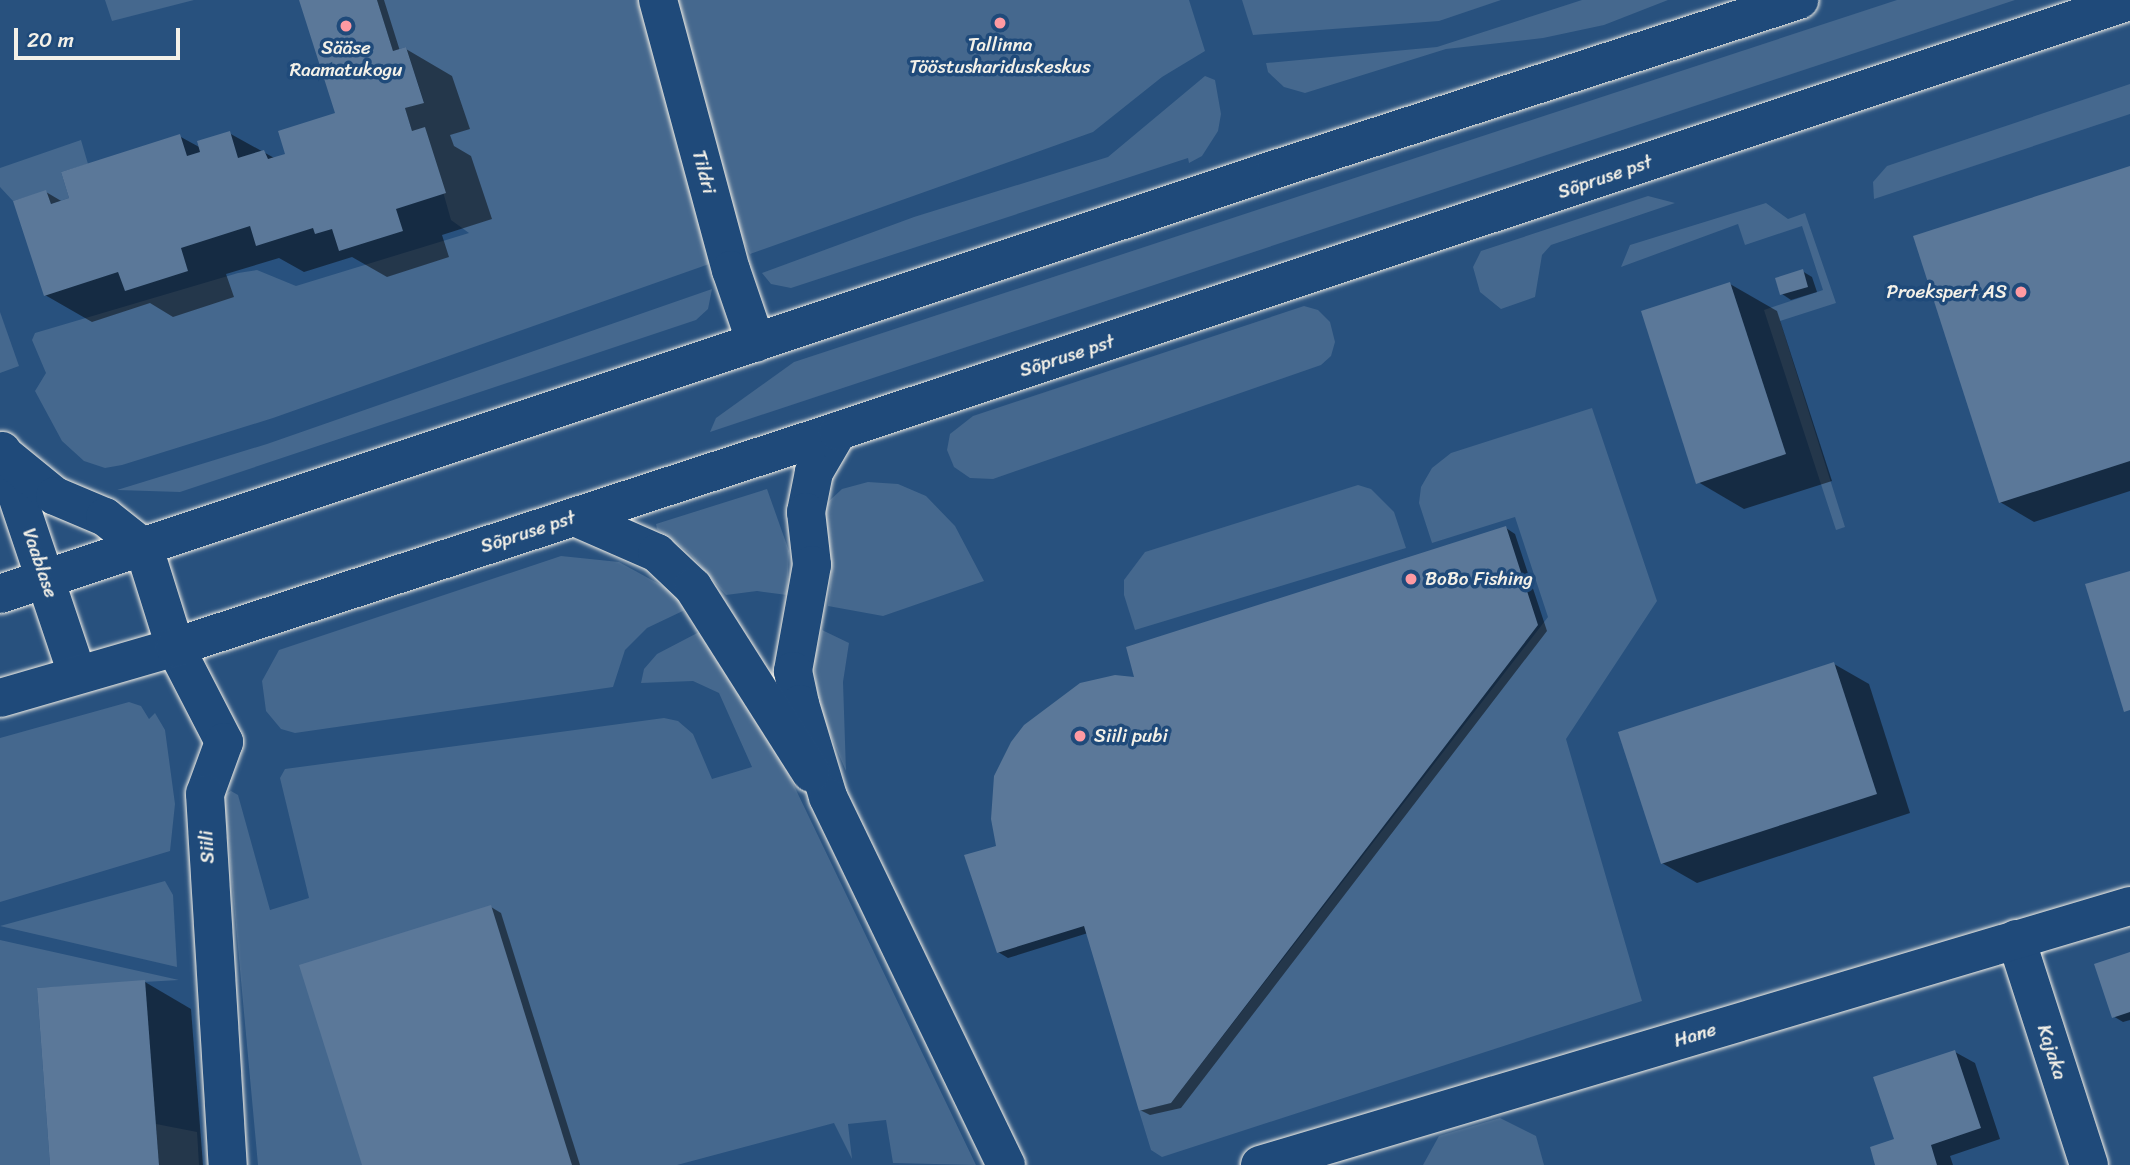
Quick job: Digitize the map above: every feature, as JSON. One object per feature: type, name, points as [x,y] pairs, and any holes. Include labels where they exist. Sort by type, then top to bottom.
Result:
[{"type":"main road","name":"Tildri","points":[[658,0],[731,270],[756,342]]},
{"type":"main road","points":[[0,594],[756,342],[1799,0]]},
{"type":"main road","name":"Sõpruse pst","points":[[0,698],[175,647],[838,431],[2130,1]]},
{"type":"main road","points":[[838,431],[814,472],[806,512],[813,565],[793,671],[828,797],[1006,1165]]},
{"type":"main road","name":"Vaablase","points":[[1,449],[55,496],[105,517],[144,548]]},
{"type":"main road","name":"Vaablase","points":[[1,449],[77,674]]},
{"type":"main road","points":[[575,517],[657,553],[694,587],[779,730],[828,797]]},
{"type":"main road","name":"Siili","points":[[144,548],[175,647],[224,742],[205,794],[228,1165]]},
{"type":"main road","name":"Hane","points":[[1260,1165],[2130,906]]},
{"type":"main road","name":"Kajaka","points":[[2015,939],[2089,1165]]},
{"type":"shaded area","points":[[105,0],[194,0],[112,21]]},
{"type":"shaded area","points":[[377,0],[641,0],[712,263],[273,418],[122,465],[105,468],[84,461],[62,441],[35,391],[46,373],[32,340],[35,333],[238,273],[257,270],[296,286],[469,233],[451,220],[425,128],[412,131],[405,108],[424,102],[406,47],[393,51]]},
{"type":"shaded area","points":[[667,0],[1189,0],[1205,51],[1162,77],[1093,132],[750,254],[725,205]]},
{"type":"shaded area","points":[[1242,0],[1501,0],[1439,21],[1253,35]]},
{"type":"shaded area","points":[[1582,0],[1668,0],[1604,25],[1543,38],[1446,49],[1305,93],[1284,87],[1268,72],[1266,63],[1437,47]]},
{"type":"shaded area","points":[[1897,0],[2015,0],[710,432],[716,418],[794,362]]},
{"type":"shaded area","points":[[1205,76],[1215,80],[1221,114],[1218,131],[1202,156],[1189,163],[1188,158],[791,288],[771,284],[762,273],[914,217],[1108,157]]},
{"type":"shaded area","points":[[2130,84],[2130,114],[1874,199],[1873,182],[1887,166]]},
{"type":"shaded area","points":[[81,140],[88,164],[61,172],[69,198],[51,204],[46,191],[13,201],[0,187],[0,168]]},
{"type":"shaded area","points":[[1648,196],[1675,203],[1551,245],[1542,255],[1535,297],[1501,309],[1480,292],[1473,267],[1481,251]]},
{"type":"shaded area","points":[[1766,203],[1788,219],[1805,213],[1836,303],[1780,321],[1845,527],[1836,530],[1764,310],[1823,290],[1802,226],[1745,245],[1738,224],[1621,267],[1630,245]]},
{"type":"shaded area","points":[[712,289],[708,309],[696,320],[180,492],[117,490],[267,444]]},
{"type":"shaded area","points":[[1304,306],[1318,310],[1330,322],[1335,342],[1331,356],[1321,365],[993,479],[970,478],[954,467],[947,450],[950,434],[973,416]]},
{"type":"shaded area","points":[[0,312],[19,366],[0,373]]},
{"type":"shaded area","points":[[1592,408],[1657,601],[1566,739],[1642,1001],[1162,1157],[1151,1150],[1139,1111],[1171,1103],[1548,617],[1515,517],[1432,543],[1419,503],[1421,487],[1432,468],[1451,453]]},
{"type":"shaded area","points":[[868,482],[898,484],[926,496],[955,526],[984,581],[883,616],[828,606],[832,569],[823,516],[828,502],[842,489]]},
{"type":"shaded area","points":[[1358,485],[1371,489],[1394,512],[1406,548],[1135,630],[1124,595],[1124,580],[1145,552]]},
{"type":"shaded area","points":[[767,489],[789,551],[787,595],[757,591],[726,595],[689,553],[657,529],[656,524]]},
{"type":"shaded area","points":[[561,556],[619,562],[670,590],[687,609],[647,628],[625,650],[613,687],[295,733],[281,729],[266,711],[262,681],[279,650]]},
{"type":"shaded area","points":[[703,630],[774,744],[976,1165],[893,1163],[886,1120],[848,1124],[852,1159],[834,1123],[677,1165],[258,1165],[224,795],[231,791],[238,795],[270,910],[309,898],[280,778],[285,769],[664,718],[678,721],[693,734],[712,779],[752,767],[719,693],[693,681],[641,683],[644,669],[657,654]]},
{"type":"shaded area","points":[[822,630],[849,643],[843,682],[846,771],[822,715],[816,684],[814,661]]},
{"type":"shaded area","points":[[129,702],[141,706],[149,719],[155,713],[165,730],[175,804],[170,851],[0,902],[0,738]]},
{"type":"shaded area","points":[[165,881],[173,895],[177,967],[0,926]]},
{"type":"shaded area","points":[[0,940],[179,980],[37,988],[50,1165],[0,1165]]},
{"type":"shaded area","points":[[1500,1118],[1536,1136],[1544,1165],[1423,1165],[1439,1136]]},
{"type":"shaded area","points":[[156,1124],[197,1132],[199,1165],[159,1165]]},
{"type":"building","points":[[299,0],[377,0],[393,51],[406,47],[424,103],[405,108],[412,131],[425,127],[446,193],[396,209],[403,231],[339,251],[332,229],[315,234],[313,228],[256,246],[250,226],[181,248],[188,271],[125,291],[118,272],[44,296],[13,201],[46,190],[51,204],[69,198],[61,172],[180,134],[187,156],[200,152],[197,141],[230,131],[238,158],[264,150],[268,159],[285,154],[278,131],[335,113]]},
{"type":"building","points":[[2130,166],[2130,461],[1999,503],[1913,236]]},
{"type":"building","points":[[1803,269],[1808,287],[1780,295],[1775,278]]},
{"type":"building","points":[[1730,282],[1786,454],[1696,484],[1641,311]]},
{"type":"building","points":[[1506,526],[1538,625],[1171,1103],[1139,1111],[1084,926],[997,953],[964,855],[996,846],[991,819],[994,776],[1011,742],[1024,725],[1080,683],[1115,675],[1134,677],[1126,647]]},
{"type":"building","points":[[2130,571],[2130,710],[2124,712],[2085,584]]},
{"type":"building","points":[[1834,662],[1877,794],[1661,864],[1618,732]]},
{"type":"building","points":[[491,905],[572,1165],[362,1165],[299,965]]},
{"type":"building","points":[[2130,952],[2130,1012],[2112,1018],[2094,964]]},
{"type":"building","points":[[145,980],[159,1165],[50,1165],[37,988]]},
{"type":"building","points":[[1955,1050],[1981,1128],[1931,1145],[1937,1165],[1875,1165],[1870,1147],[1894,1139],[1873,1077]]},
{"type":"place","name":"Tallinna Tööstushariduskeskus","points":[[1000,23]]},
{"type":"place","name":"Sääse Raamatukogu","points":[[346,26]]},
{"type":"place","name":"Proekspert AS","points":[[2021,292]]},
{"type":"place","name":"BoBo Fishing","points":[[1411,579]]},
{"type":"place","name":"Siili pubi","points":[[1080,736]]}]
